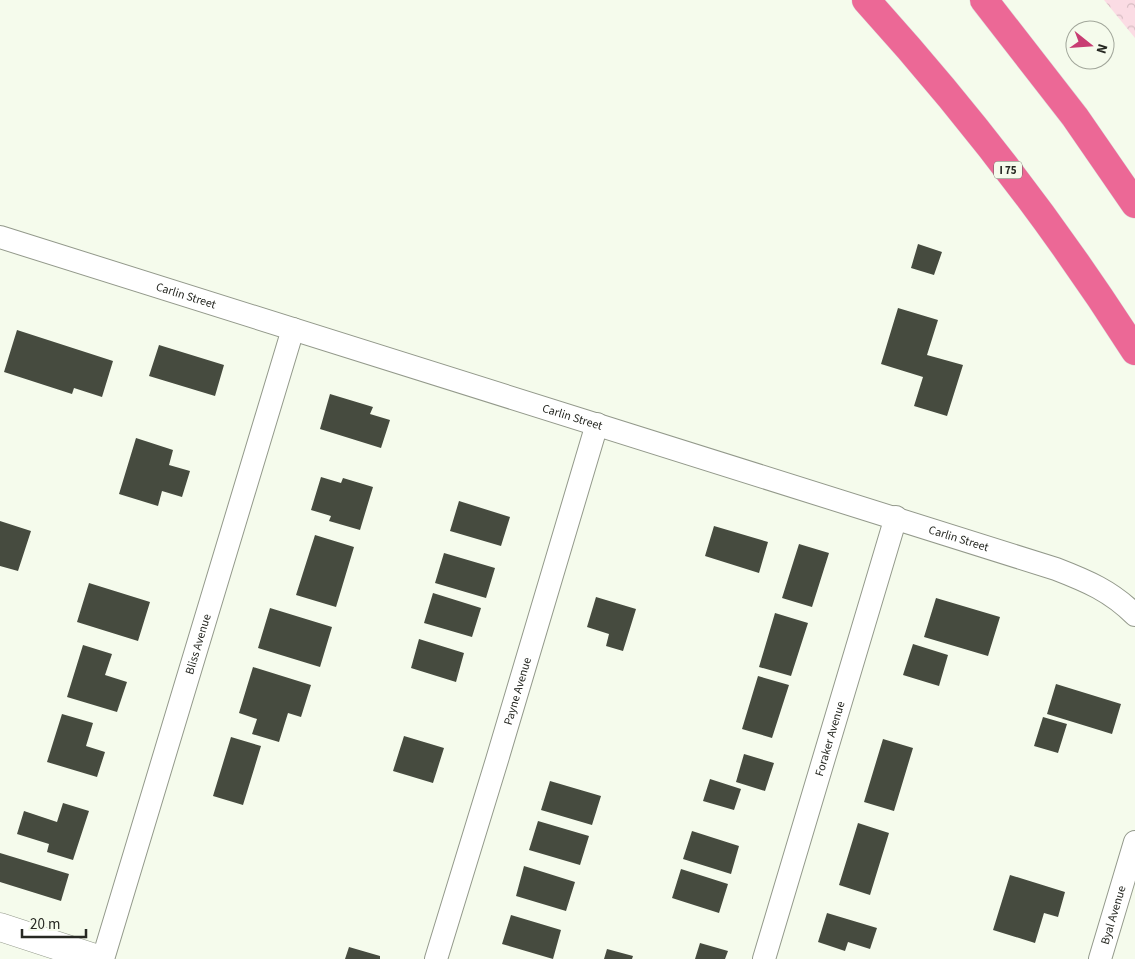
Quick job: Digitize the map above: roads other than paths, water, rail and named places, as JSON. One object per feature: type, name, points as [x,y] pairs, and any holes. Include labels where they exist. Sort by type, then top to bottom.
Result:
[{"type":"highway","name":"I 75","points":[[866,0],[956,105],[1015,179],[1071,256],[1135,351]]},
{"type":"highway","points":[[984,0],[1075,117],[1135,204]]},
{"type":"street","name":"Carlin Street","points":[[0,237],[896,517],[1056,569],[1100,587],[1135,615]]},
{"type":"street","name":"Bliss Avenue","points":[[103,959],[293,328]]},
{"type":"street","name":"Payne Avenue","points":[[436,959],[498,760],[597,424]]},
{"type":"street","name":"Foraker Avenue","points":[[764,959],[896,517]]},
{"type":"street","name":"Byal Avenue","points":[[1100,959],[1135,842]]},
{"type":"street","points":[[0,927],[98,959]]}]
